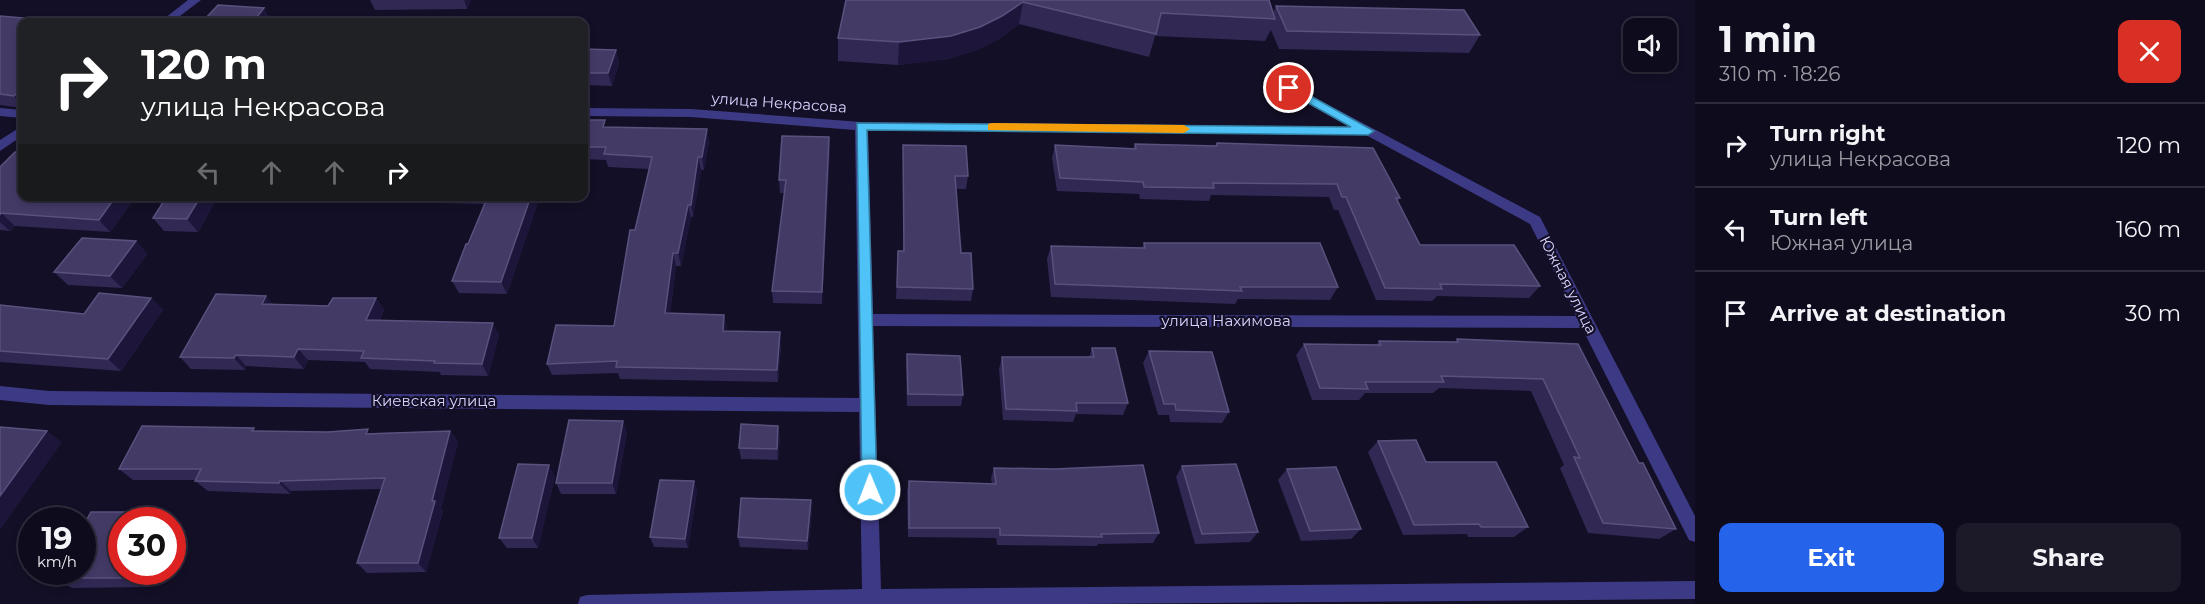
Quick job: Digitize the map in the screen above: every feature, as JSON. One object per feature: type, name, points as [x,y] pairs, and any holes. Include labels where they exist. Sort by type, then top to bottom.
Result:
[{"type":"street","points":[[170,18],[195,0]]},
{"type":"street","name":"Южная улица","points":[[1289,88],[1535,221],[1695,534]]},
{"type":"street","points":[[0,112],[18,114]]},
{"type":"street","name":"улица Некрасова","points":[[588,112],[691,113],[861,126],[1368,131]]},
{"type":"street","points":[[861,126],[872,601]]},
{"type":"street","points":[[0,147],[18,133]]},
{"type":"street","name":"улица Нахимова","points":[[866,320],[1587,322]]},
{"type":"street","name":"Киевская улица","points":[[0,393],[49,398],[867,405]]},
{"type":"street","points":[[586,604],[1316,597],[1695,590]]},
{"type":"building","points":[[846,0],[1269,0],[1275,19],[1161,13],[1156,34],[1023,2],[980,27],[951,36],[899,42],[838,38]]},
{"type":"building","points":[[218,5],[264,8],[256,18],[206,18]]},
{"type":"building","points":[[1276,6],[1464,10],[1480,35],[1287,31]]},
{"type":"building","points":[[0,16],[23,18],[18,18],[18,92],[14,96],[0,94]]},
{"type":"building","points":[[588,49],[616,50],[608,73],[588,73]]},
{"type":"building","points":[[588,120],[605,120],[603,127],[707,129],[702,157],[698,157],[691,205],[688,205],[678,253],[673,253],[665,313],[724,315],[723,331],[780,332],[777,370],[616,367],[617,361],[547,364],[556,325],[614,326],[630,230],[635,230],[652,157],[604,154],[606,147],[588,147]]},
{"type":"building","points":[[782,136],[829,137],[822,292],[772,291],[786,180],[779,180]]},
{"type":"building","points":[[1217,143],[1373,148],[1400,198],[1396,198],[1420,245],[1514,245],[1540,286],[1440,284],[1442,289],[1385,288],[1346,197],[1342,197],[1337,184],[1213,183],[1214,188],[1144,187],[1143,182],[1060,178],[1055,145],[1136,149],[1135,144],[1217,146]]},
{"type":"building","points":[[903,145],[966,146],[968,176],[955,176],[961,253],[971,253],[973,289],[897,287],[898,251],[904,251]]},
{"type":"building","points":[[15,152],[18,152],[18,201],[112,201],[99,220],[1,213],[0,215],[0,167]]},
{"type":"building","points":[[164,201],[198,201],[187,219],[153,218]]},
{"type":"building","points":[[486,201],[529,201],[501,282],[452,281],[466,244],[468,244]]},
{"type":"building","points":[[82,238],[136,241],[110,276],[54,272]]},
{"type":"building","points":[[1144,243],[1320,243],[1338,287],[1240,287],[1242,291],[1055,284],[1051,246],[1145,248]]},
{"type":"building","points":[[99,293],[151,298],[108,359],[0,351],[0,305],[84,314]]},
{"type":"building","points":[[216,294],[266,296],[262,304],[328,306],[333,298],[376,298],[366,320],[493,323],[482,364],[361,358],[364,351],[298,349],[294,357],[236,355],[234,358],[180,357]]},
{"type":"building","points":[[1457,339],[1578,344],[1639,463],[1643,463],[1676,529],[1603,523],[1574,457],[1580,458],[1543,379],[1441,376],[1444,382],[1365,382],[1368,389],[1320,388],[1304,344],[1381,345],[1379,341],[1458,342]]},
{"type":"building","points":[[1092,348],[1115,348],[1128,403],[1076,403],[1077,411],[1006,409],[1002,357],[1094,357]]},
{"type":"building","points":[[1149,351],[1212,352],[1229,412],[1176,410],[1175,404],[1164,404]]},
{"type":"building","points":[[907,354],[960,356],[963,395],[908,394]]},
{"type":"building","points":[[569,420],[623,421],[612,483],[556,483]]},
{"type":"building","points":[[741,424],[778,426],[777,449],[739,448]]},
{"type":"building","points":[[142,426],[254,428],[252,431],[328,432],[368,429],[366,434],[450,431],[432,501],[435,501],[418,563],[357,563],[385,478],[280,481],[279,483],[195,481],[201,469],[119,469]]},
{"type":"building","points":[[0,427],[47,431],[0,496]]},
{"type":"building","points":[[1416,440],[1426,462],[1496,462],[1528,527],[1481,527],[1479,524],[1414,525],[1378,441]]},
{"type":"building","points":[[518,464],[549,465],[532,538],[499,538]]},
{"type":"building","points":[[1236,464],[1258,532],[1202,534],[1182,466]]},
{"type":"building","points":[[1143,465],[1159,533],[1101,534],[1102,537],[1000,535],[1000,528],[909,528],[909,481],[996,484],[994,468],[1055,469]]},
{"type":"building","points":[[1336,467],[1361,529],[1310,531],[1287,469]]},
{"type":"building","points":[[660,480],[694,481],[685,539],[650,537]]},
{"type":"building","points":[[741,498],[811,500],[807,541],[738,537]]},
{"type":"building","points":[[96,512],[108,512],[108,578],[96,578]]},
{"type":"slow traffic","points":[[992,127],[1184,129]]},
{"type":"route","points":[[870,490],[861,126],[1368,131],[1289,88]]}]
